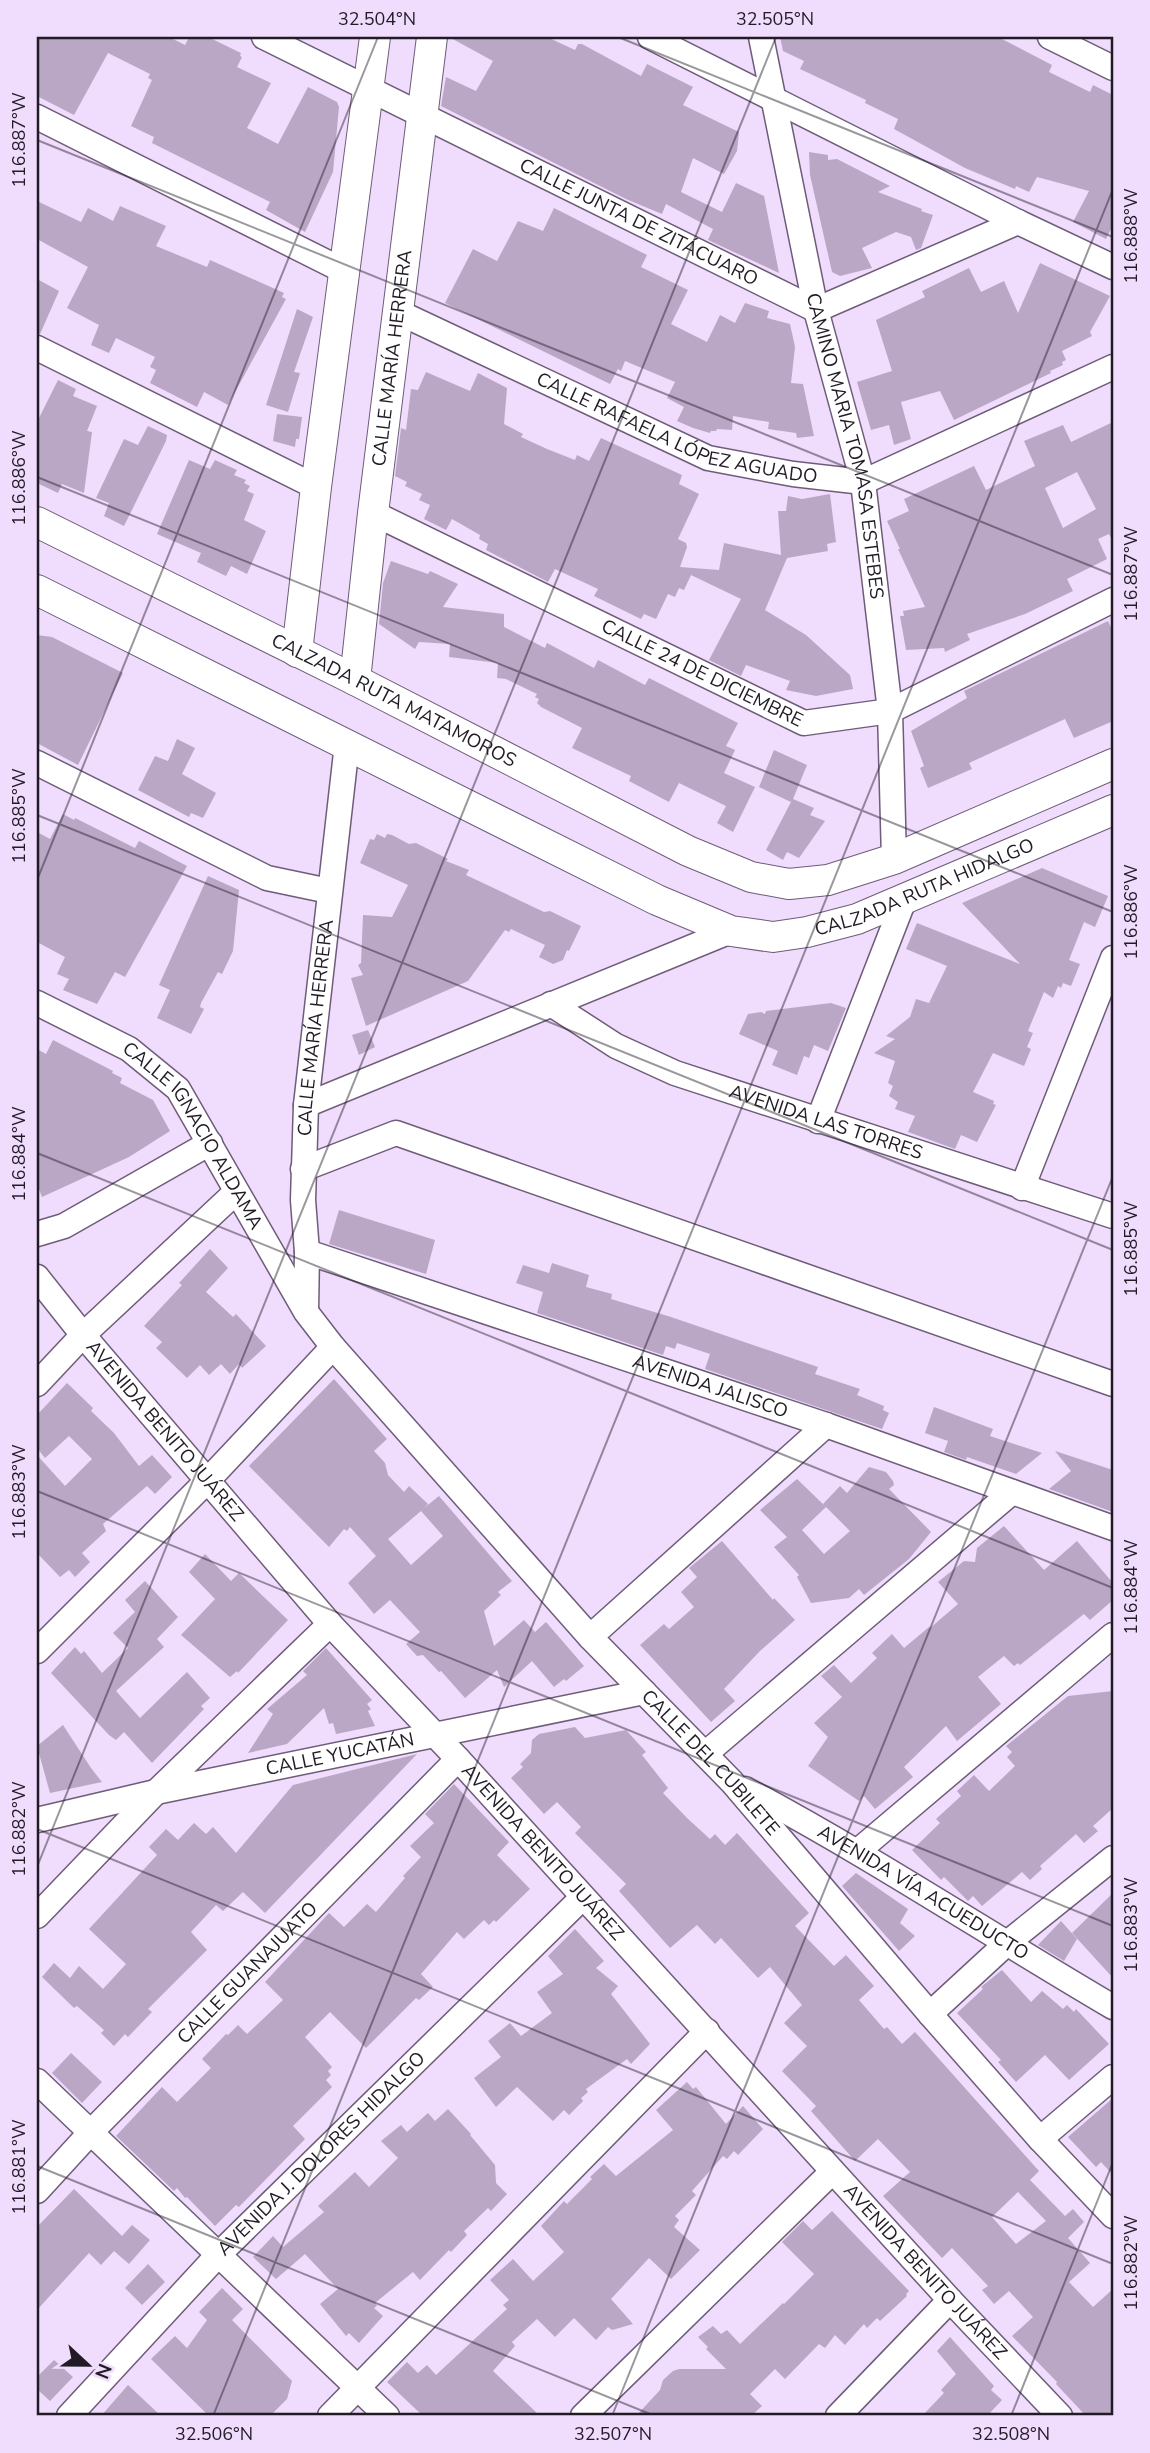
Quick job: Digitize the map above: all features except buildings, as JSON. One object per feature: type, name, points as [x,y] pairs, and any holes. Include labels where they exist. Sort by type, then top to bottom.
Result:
[{"type":"main road","points":[[297,652],[375,37]]},
{"type":"main road","name":"CALLE MARÍA HERRERA","points":[[355,680],[432,37]]},
{"type":"main road","name":"CALZADA RUTA MATAMOROS","points":[[37,522],[355,680],[688,851],[751,877]]},
{"type":"main road","points":[[37,590],[657,900],[731,932]]},
{"type":"main road","name":"CALZADA RUTA HIDALGO","points":[[751,877],[789,884],[828,880],[894,859],[1113,764]]},
{"type":"main road","name":"CALZADA RUTA HIDALGO","points":[[731,932],[773,937],[807,932],[857,919],[1113,810]]},
{"type":"street","name":"CALLE JUNTA DE ZITÁCUARO","points":[[264,37],[816,310]]},
{"type":"street","points":[[650,37],[1113,267]]},
{"type":"street","name":"CAMINO MARIA TOMASA ESTEBES","points":[[761,37],[816,310],[863,482],[890,711],[894,859]]},
{"type":"street","points":[[1050,37],[1113,68]]},
{"type":"street","points":[[37,117],[344,271]]},
{"type":"street","points":[[816,310],[1018,222]]},
{"type":"street","name":"CALLE RAFAELA LÓPEZ AGUADO","points":[[398,312],[708,458],[793,474],[863,482]]},
{"type":"street","points":[[37,348],[316,487]]},
{"type":"street","points":[[863,482],[1113,367]]},
{"type":"street","name":"CALLE 24 DE DICIEMBRE","points":[[373,513],[804,723],[890,711],[1113,600]]},
{"type":"street","name":"CALLE MARÍA HERRERA","points":[[306,1312],[307,1252],[303,1169],[306,1105],[347,744]]},
{"type":"street","points":[[37,763],[267,878],[329,891]]},
{"type":"street","points":[[818,1121],[904,900]]},
{"type":"street","points":[[306,1105],[731,932]]},
{"type":"street","points":[[1022,1188],[1113,958]]},
{"type":"street","name":"CALLE IGNACIO ALDAMA","points":[[37,1003],[129,1049],[178,1089],[306,1312]]},
{"type":"street","name":"AVENIDA LAS TORRES","points":[[551,1004],[617,1046],[675,1073],[1113,1216]]},
{"type":"street","points":[[303,1169],[396,1133],[1113,1384]]},
{"type":"street","points":[[37,1234],[64,1226],[210,1143]]},
{"type":"street","points":[[37,1384],[83,1335],[236,1192]]},
{"type":"street","name":"AVENIDA JALISCO","points":[[307,1252],[826,1425],[1113,1528]]},
{"type":"street","name":"AVENIDA BENITO JUÁREZ","points":[[37,1277],[83,1335],[330,1624],[458,1759],[832,2172],[1060,2416]]},
{"type":"street","name":"CALLE DEL CUBILETE","points":[[306,1312],[333,1347],[590,1637],[732,1782],[930,2014],[1113,2216]]},
{"type":"street","points":[[37,1651],[208,1480],[333,1347]]},
{"type":"street","points":[[590,1637],[826,1425]]},
{"type":"street","points":[[705,1754],[1012,1492]]},
{"type":"street","points":[[37,1916],[156,1791],[330,1624]]},
{"type":"street","points":[[858,1852],[1113,1635]]},
{"type":"street","name":"CALLE YUCATÁN","points":[[37,1820],[156,1791],[644,1692]]},
{"type":"street","name":"CALLE GUANAJUATO","points":[[37,2191],[91,2132],[458,1759]]},
{"type":"street","name":"AVENIDA VÍA ACUEDUCTO","points":[[732,1782],[858,1852],[1113,2007]]},
{"type":"street","points":[[930,2014],[1006,1944],[1113,1858]]},
{"type":"street","name":"AVENIDA J. DOLORES HIDALGO","points":[[69,2416],[218,2255],[582,1898]]},
{"type":"street","points":[[330,2416],[707,2031]]},
{"type":"street","points":[[1040,2138],[1113,2077]]},
{"type":"street","points":[[37,2081],[387,2416]]},
{"type":"street","points":[[583,2416],[832,2172]]},
{"type":"street","points":[[838,2416],[950,2300]]}]
